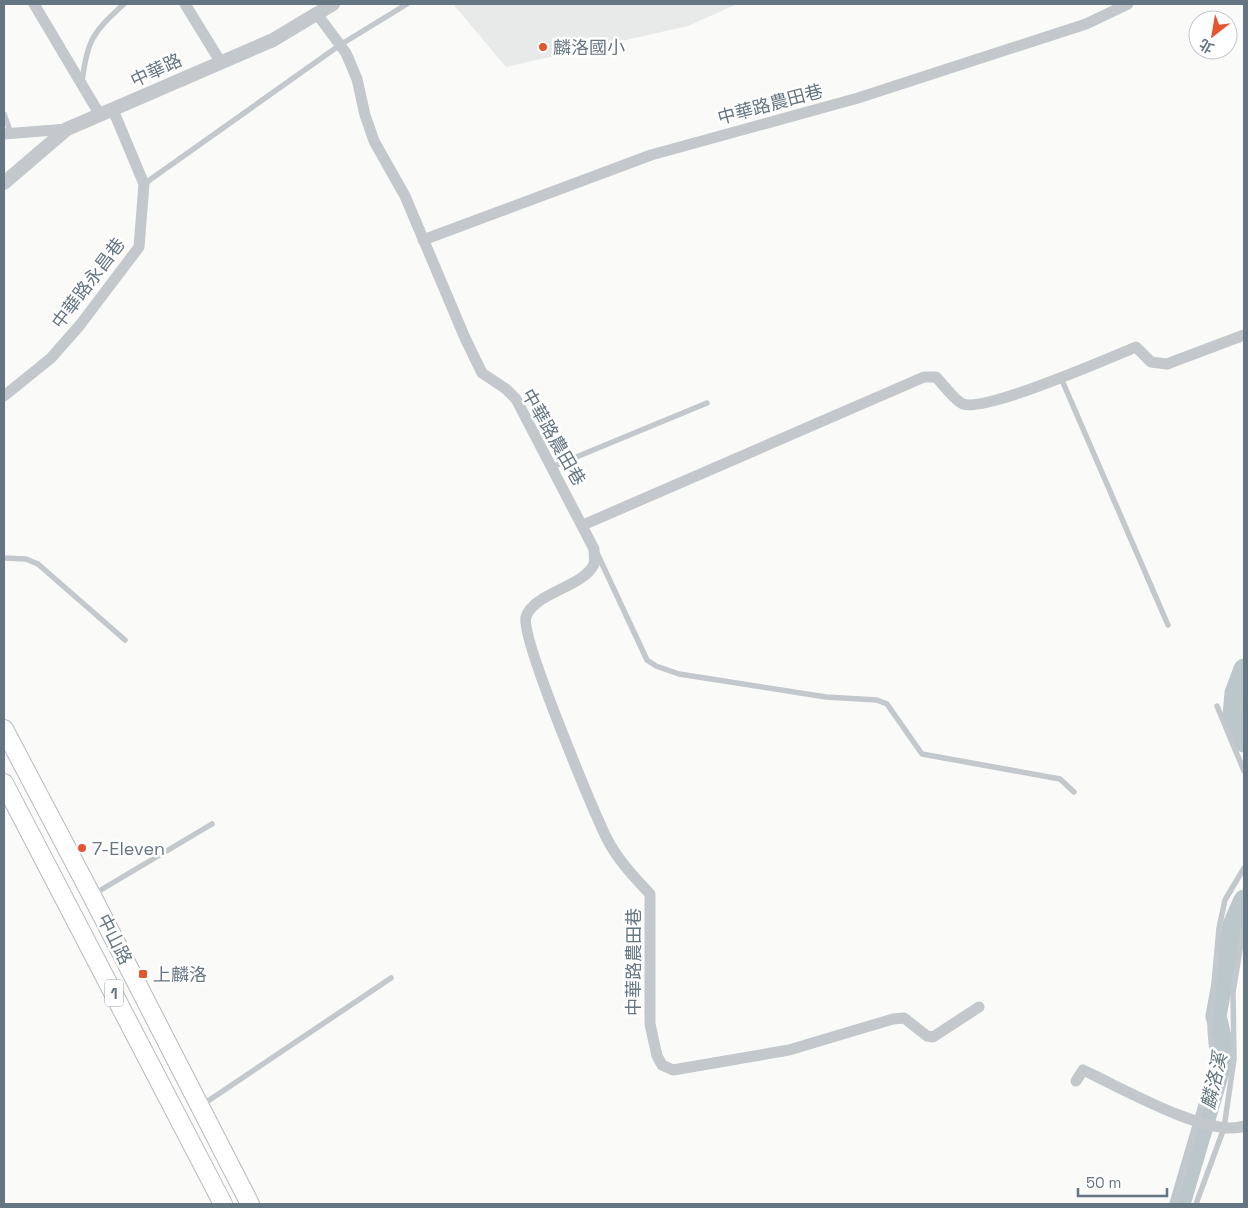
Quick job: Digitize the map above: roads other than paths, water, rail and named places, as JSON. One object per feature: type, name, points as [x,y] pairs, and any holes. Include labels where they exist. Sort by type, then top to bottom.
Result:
[{"type":"main road","name":"中山路","points":[[4,729],[123,955],[250,1204]]},
{"type":"main road","name":"中山路","points":[[4,783],[223,1204]]},
{"type":"main road","points":[[99,965],[123,955]]},
{"type":"main road","points":[[178,1118],[200,1106]]},
{"type":"street","points":[[34,4],[100,115]]},
{"type":"street","points":[[185,4],[220,60]]},
{"type":"street","name":"中華路","points":[[4,183],[67,129],[113,110],[220,60],[273,40],[333,4]]},
{"type":"street","name":"中華路農田巷","points":[[423,240],[651,155],[868,95],[1086,24],[1128,4]]},
{"type":"street","name":"中華路農田巷","points":[[317,14],[340,45],[357,79],[365,115],[374,141],[404,196],[482,373],[506,389],[516,399],[594,549],[594,563],[588,572],[532,607],[526,617],[526,628],[544,685],[606,838],[628,872],[650,894],[650,1024],[657,1056],[662,1065],[673,1070],[789,1050],[893,1019],[904,1018],[927,1036],[933,1037],[980,1007]]},
{"type":"street","name":"中華路永昌巷","points":[[4,396],[51,358],[140,247],[144,184],[113,110]]},
{"type":"street","points":[[8,134],[67,129]]},
{"type":"street","points":[[583,525],[924,377],[936,377],[962,403],[976,406],[1061,378],[1136,347],[1151,362],[1167,364],[1244,335]]},
{"type":"street","points":[[1076,1081],[1083,1070],[1198,1122],[1220,1128],[1244,1126]]},
{"type":"lane","points":[[82,86],[86,52],[90,40],[124,4]]},
{"type":"lane","points":[[144,184],[340,45],[407,4]]},
{"type":"lane","points":[[4,114],[8,134]]},
{"type":"lane","points":[[1061,378],[1168,625]]},
{"type":"lane","points":[[552,468],[707,403]]},
{"type":"lane","points":[[594,549],[647,660],[656,666],[679,674],[816,696],[877,700],[887,704],[922,754],[1060,779],[1074,792]]},
{"type":"lane","points":[[4,558],[26,559],[38,564],[125,640]]},
{"type":"lane","points":[[1244,697],[1244,708]]},
{"type":"lane","points":[[1217,706],[1244,771]]},
{"type":"lane","points":[[92,896],[212,824]]},
{"type":"lane","points":[[1175,1204],[1213,1062],[1210,1029],[1219,928],[1225,900],[1244,868]]},
{"type":"lane","points":[[1196,1204],[1220,1128],[1234,1059],[1233,992],[1244,926]]},
{"type":"lane","points":[[200,1106],[391,978]]},
{"type":"waterway","name":"麟洛溪","points":[[1244,669],[1235,693],[1233,716],[1244,742]]},
{"type":"waterway","name":"麟洛溪","points":[[1180,1204],[1221,1065],[1224,1049],[1216,1016],[1233,925],[1244,900]]},
{"type":"place","name":"麟洛國小","points":[[543,47]]},
{"type":"place","name":"7-Eleven","points":[[82,848]]},
{"type":"place","name":"上麟洛","points":[[143,974]]}]
